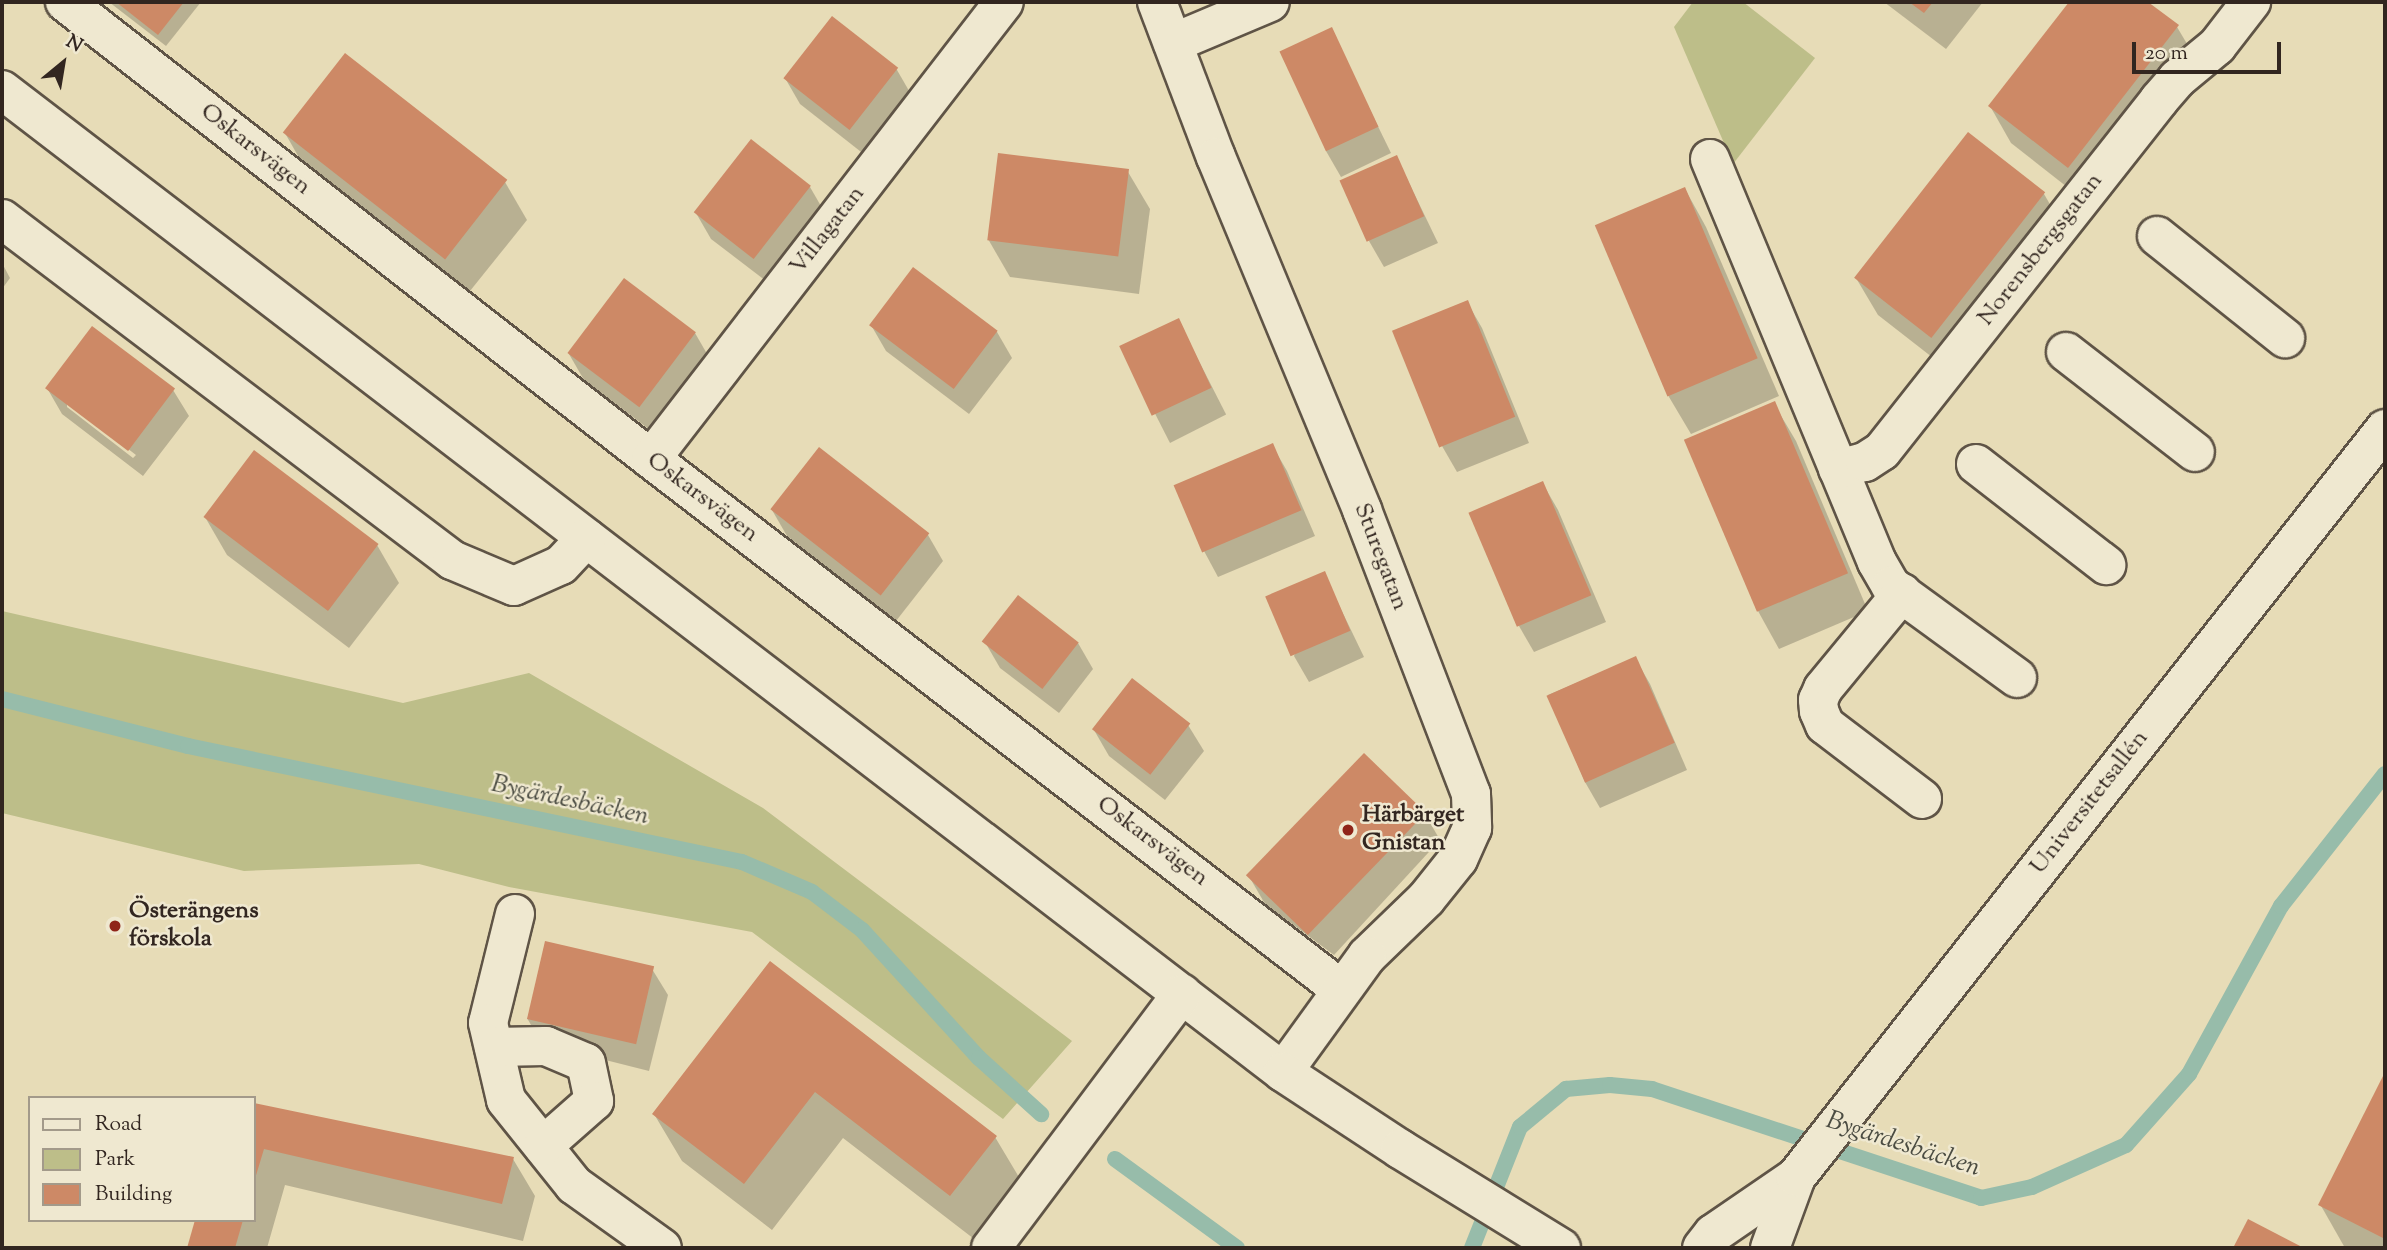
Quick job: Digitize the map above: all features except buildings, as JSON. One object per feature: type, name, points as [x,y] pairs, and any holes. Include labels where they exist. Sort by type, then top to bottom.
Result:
[{"type":"street","name":"Oskarsvägen","points":[[65,2],[651,459],[1342,990]]},
{"type":"street","name":"Villagatan","points":[[651,459],[1004,2]]},
{"type":"street","name":"Sturegatan","points":[[1157,2],[1221,169],[1362,510],[1471,793],[1472,828],[1458,859],[1426,899],[1367,956],[1283,1072]]},
{"type":"street","points":[[1173,43],[1270,2]]},
{"type":"street","name":"Norensbergsgatan","points":[[1838,469],[1865,462],[1882,451],[2159,100],[2177,79],[2217,46],[2236,7]]},
{"type":"street","points":[[2,90],[1283,1072],[1459,1186],[1561,1248]]},
{"type":"street","points":[[1710,159],[1877,562],[1891,586],[2017,678]]},
{"type":"street","points":[[2,219],[452,561],[513,586],[561,565],[586,538]]},
{"type":"street","points":[[2157,236],[2285,338]]},
{"type":"street","points":[[2066,352],[2195,452]]},
{"type":"street","name":"Universitetsallén","points":[[1770,1248],[1796,1177],[1863,1088],[2385,429]]},
{"type":"street","points":[[1976,464],[2106,565]]},
{"type":"street","points":[[1902,593],[1823,689],[1818,700],[1819,711],[1825,725],[1922,799]]},
{"type":"street","points":[[515,914],[488,1023],[506,1100],[574,1185],[662,1248]]},
{"type":"street","points":[[991,1248],[1182,994]]},
{"type":"street","points":[[494,1047],[546,1046],[586,1063],[594,1101],[543,1146]]},
{"type":"street","name":"Universitetsallén","points":[[1702,1248],[1713,1234],[1796,1177]]},
{"type":"green space","points":[[1693,2],[1743,2],[1815,58],[1733,164],[1674,27]]},
{"type":"green space","points":[[2,611],[403,703],[529,673],[763,808],[1072,1041],[1003,1119],[752,932],[509,887],[419,864],[244,871],[2,813]]},
{"type":"waterway","name":"Bygärdesbäcken","points":[[2,699],[188,746],[742,862],[812,892],[862,930],[979,1058],[1041,1114]]},
{"type":"waterway","name":"Bygärdesbäcken","points":[[1472,1248],[1520,1127],[1566,1089],[1610,1085],[1652,1089],[1981,1198],[2032,1187],[2126,1145],[2189,1074],[2281,906],[2385,774]]},
{"type":"waterway","name":"Bygärdesbäcken","points":[[1115,1159],[1237,1248]]},
{"type":"place","name":"Härbärget Gnistan","points":[[1348,830]]},
{"type":"place","name":"Österängens förskola","points":[[115,926]]}]
